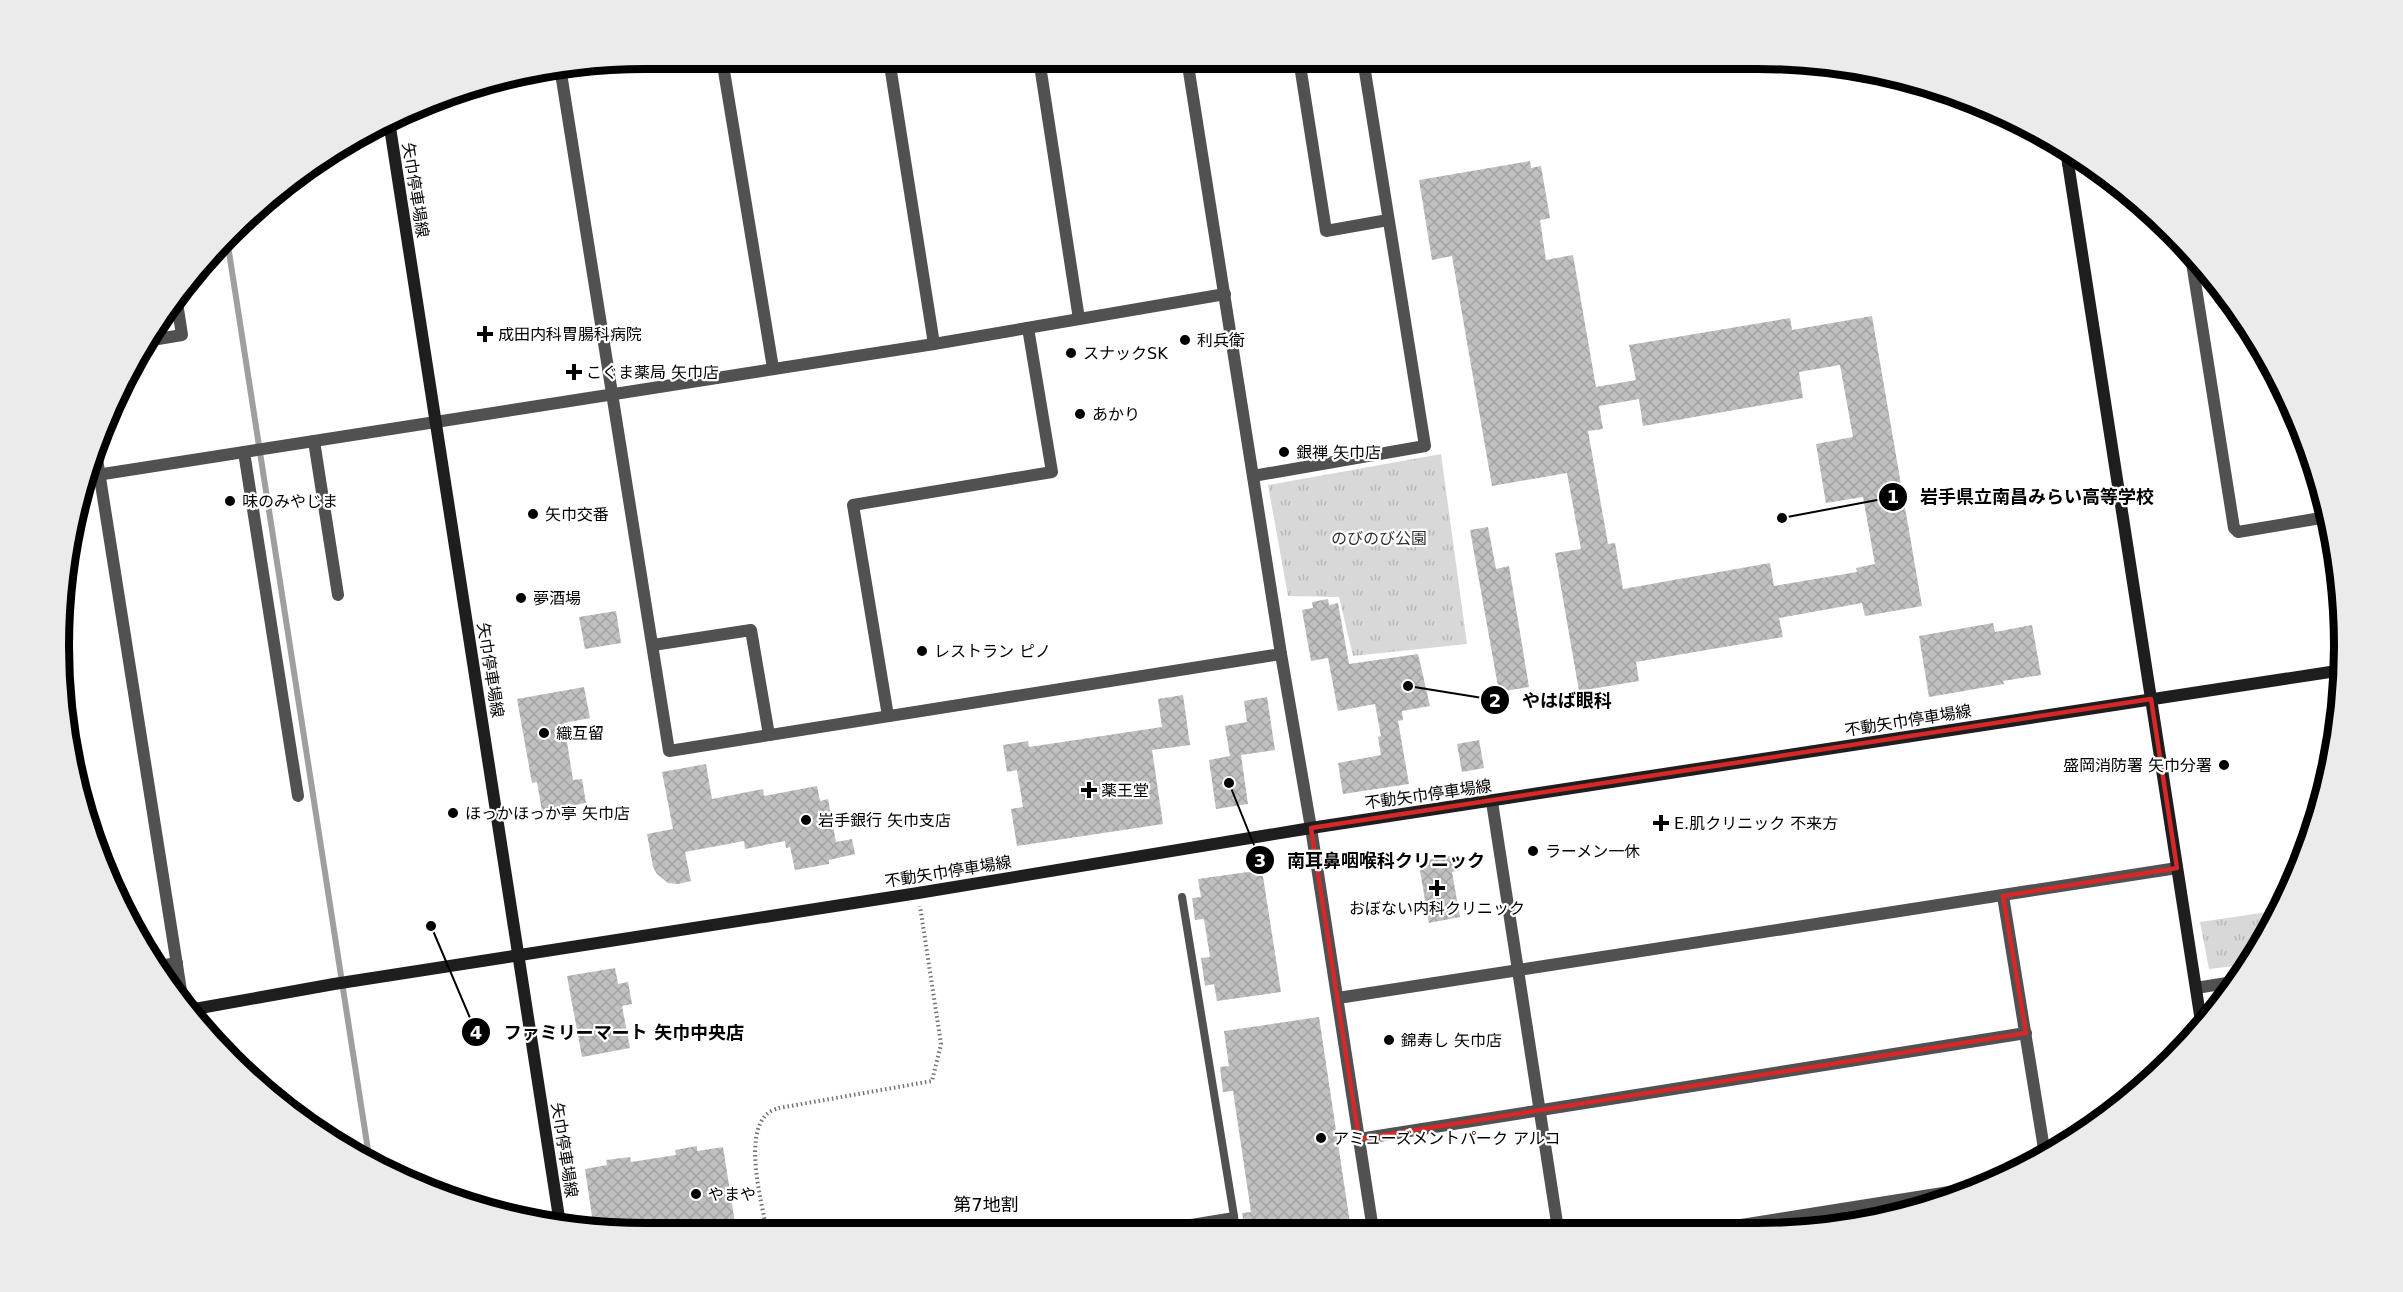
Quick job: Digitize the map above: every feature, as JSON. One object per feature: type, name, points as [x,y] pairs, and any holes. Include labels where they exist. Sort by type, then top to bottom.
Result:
[{"type":"main road","name":"矢巾停車場線","points":[[389,130],[559,1216]]},
{"type":"main road","points":[[2067,159],[2200,1015]]},
{"type":"main road","points":[[2068,164],[2073,163]]},
{"type":"main road","name":"不動矢巾停車場線","points":[[197,1008],[350,981],[918,893],[1311,828],[2333,671]]},
{"type":"street","points":[[724,69],[773,368]]},
{"type":"street","points":[[891,69],[934,344]]},
{"type":"street","points":[[1041,69],[1079,319]]},
{"type":"street","points":[[1189,69],[1372,1223]]},
{"type":"street","points":[[1301,69],[1326,231],[1388,220]]},
{"type":"street","points":[[1253,476],[1425,446],[1365,69]]},
{"type":"street","points":[[561,76],[669,751],[1281,654]]},
{"type":"street","points":[[2193,268],[2234,528],[2238,532],[2319,518]]},
{"type":"street","points":[[96,475],[934,344],[1225,294]]},
{"type":"street","points":[[157,339],[182,335],[178,309]]},
{"type":"street","points":[[888,716],[853,505],[1052,472],[1028,328]]},
{"type":"street","points":[[314,441],[338,595]]},
{"type":"street","points":[[248,451],[298,796]]},
{"type":"street","points":[[99,466],[180,987]]},
{"type":"street","points":[[653,645],[751,630],[769,735]]},
{"type":"street","points":[[1492,802],[1557,1223]]},
{"type":"street","points":[[1338,998],[2177,868]]},
{"type":"street","points":[[2003,896],[2043,1147]]},
{"type":"street","points":[[165,965],[177,963]]},
{"type":"street","points":[[2196,988],[2225,983]]},
{"type":"street","points":[[1359,1139],[2026,1033]]},
{"type":"street","points":[[1754,1223],[1934,1194]]},
{"type":"lane","points":[[1182,897],[1234,1223]]},
{"type":"lane","points":[[1191,1223],[1233,1216]]},
{"type":"path","points":[[765,1223],[753,1151],[766,1114],[779,1107],[932,1081],[941,1044],[918,893]]},
{"type":"highlighted area","points":[[2151,699],[2177,868],[2003,896],[2026,1033],[1359,1139],[1311,828]]},
{"type":"green space","name":"のびのび公園","points":[[1441,454],[1467,644],[1353,656],[1339,597],[1288,596],[1268,485]]},
{"type":"green space","points":[[2268,912],[2238,966],[2209,969],[2200,922]]},
{"type":"building","points":[[1530,161],[1531,168],[1541,166],[1550,218],[1540,220],[1546,260],[1573,255],[1596,387],[1636,380],[1629,345],[1790,318],[1792,330],[1872,316],[1922,606],[1865,616],[1862,603],[1779,618],[1783,637],[1636,662],[1639,681],[1579,691],[1555,553],[1581,549],[1567,473],[1492,486],[1452,256],[1432,260],[1419,180]],"holes":[[[1840,365],[1853,437],[1816,444],[1826,503],[1863,497],[1875,564],[1856,568],[1857,572],[1774,586],[1770,563],[1623,589],[1615,543],[1608,544],[1588,431],[1603,429],[1599,406],[1639,399],[1643,426],[1803,398],[1799,372]]]},
{"type":"building","points":[[1488,527],[1496,569],[1509,566],[1529,687],[1499,692],[1470,530]]},
{"type":"building","points":[[1328,599],[1329,605],[1338,603],[1349,664],[1418,654],[1430,706],[1402,711],[1403,720],[1398,721],[1409,784],[1343,794],[1338,763],[1381,755],[1378,737],[1381,736],[1375,704],[1338,711],[1328,658],[1311,661],[1302,610],[1313,608],[1312,602]]},
{"type":"building","points":[[616,611],[621,643],[585,649],[579,617]]},
{"type":"building","points":[[1993,623],[1995,632],[2032,625],[2041,675],[1929,697],[1919,636]]},
{"type":"building","points":[[584,687],[590,718],[564,723],[573,780],[582,779],[586,803],[542,811],[537,782],[532,783],[517,699]]},
{"type":"building","name":"薬王堂","points":[[1183,695],[1190,745],[1152,750],[1163,824],[1017,846],[1011,809],[1023,807],[1017,770],[1007,772],[1003,745],[1028,741],[1029,747],[1162,727],[1158,699]]},
{"type":"building","points":[[1267,697],[1275,750],[1241,755],[1248,804],[1216,809],[1209,760],[1230,756],[1225,726],[1247,722],[1244,701]]},
{"type":"building","points":[[1479,740],[1484,768],[1462,772],[1457,744]]},
{"type":"building","points":[[706,764],[712,799],[763,789],[764,796],[817,786],[820,801],[828,799],[836,842],[852,839],[855,854],[829,860],[829,864],[795,870],[790,847],[786,848],[785,841],[745,849],[744,841],[685,852],[691,881],[678,884],[668,883],[657,874],[653,867],[647,834],[673,829],[662,772]]},
{"type":"building","points":[[1457,855],[1460,870],[1452,872],[1460,917],[1429,923],[1419,865],[1427,864],[1426,860]]},
{"type":"building","points":[[1262,870],[1281,992],[1217,1001],[1214,984],[1205,986],[1201,958],[1210,957],[1204,919],[1195,920],[1192,898],[1201,897],[1198,879]]},
{"type":"building","points":[[615,968],[618,984],[628,982],[632,1004],[622,1006],[630,1048],[582,1057],[567,976]]},
{"type":"building","points":[[1319,1017],[1350,1223],[1244,1223],[1242,1213],[1251,1212],[1233,1091],[1223,1092],[1220,1067],[1229,1066],[1224,1031]]},
{"type":"building","points":[[697,1146],[697,1151],[723,1147],[735,1223],[593,1220],[585,1169],[607,1165],[606,1160],[630,1157],[631,1162],[676,1155],[675,1150]]},
{"type":"waterway","points":[[229,252],[368,1152]]},
{"type":"place","name":"成田内科胃腸科病院","points":[[485,334]]},
{"type":"place","name":"利兵衛","points":[[1185,340]]},
{"type":"place","name":"スナックSK","points":[[1071,353]]},
{"type":"place","name":"こぐま薬局 矢巾店","points":[[574,372]]},
{"type":"place","name":"あかり","points":[[1080,414]]},
{"type":"place","name":"銀禅 矢巾店","points":[[1284,452]]},
{"type":"place","name":"味のみやじま","points":[[230,501]]},
{"type":"place","name":"矢巾交番","points":[[533,514]]},
{"type":"place","name":"岩手県立南昌みらい高等学校","points":[[1782,518]]},
{"type":"place","name":"夢酒場","points":[[521,598]]},
{"type":"place","name":"レストラン ピノ","points":[[922,651]]},
{"type":"place","name":"やはば眼科","points":[[1408,686]]},
{"type":"place","name":"織互留","points":[[544,733]]},
{"type":"place","name":"盛岡消防署 矢巾分署","points":[[2224,765]]},
{"type":"place","name":"南耳鼻咽喉科クリニック","points":[[1229,783]]},
{"type":"place","name":"薬王堂","points":[[1089,790]]},
{"type":"place","name":"ほっかほっか亭 矢巾店","points":[[453,813]]},
{"type":"place","name":"岩手銀行 矢巾支店","points":[[806,820]]},
{"type":"place","name":"E.肌クリニック 不来方","points":[[1661,823]]},
{"type":"place","name":"ラーメン一休","points":[[1533,851]]},
{"type":"place","name":"おぼない内科クリニック","points":[[1437,888]]},
{"type":"place","name":"ファミリーマート 矢巾中央店","points":[[431,926]]},
{"type":"place","name":"錦寿し 矢巾店","points":[[1389,1040]]},
{"type":"place","name":"アミューズメントパーク アルコ","points":[[1321,1138]]},
{"type":"place","name":"やまや","points":[[696,1194]]},
{"type":"district","name":"第7地割","points":[[986,1205]]}]
